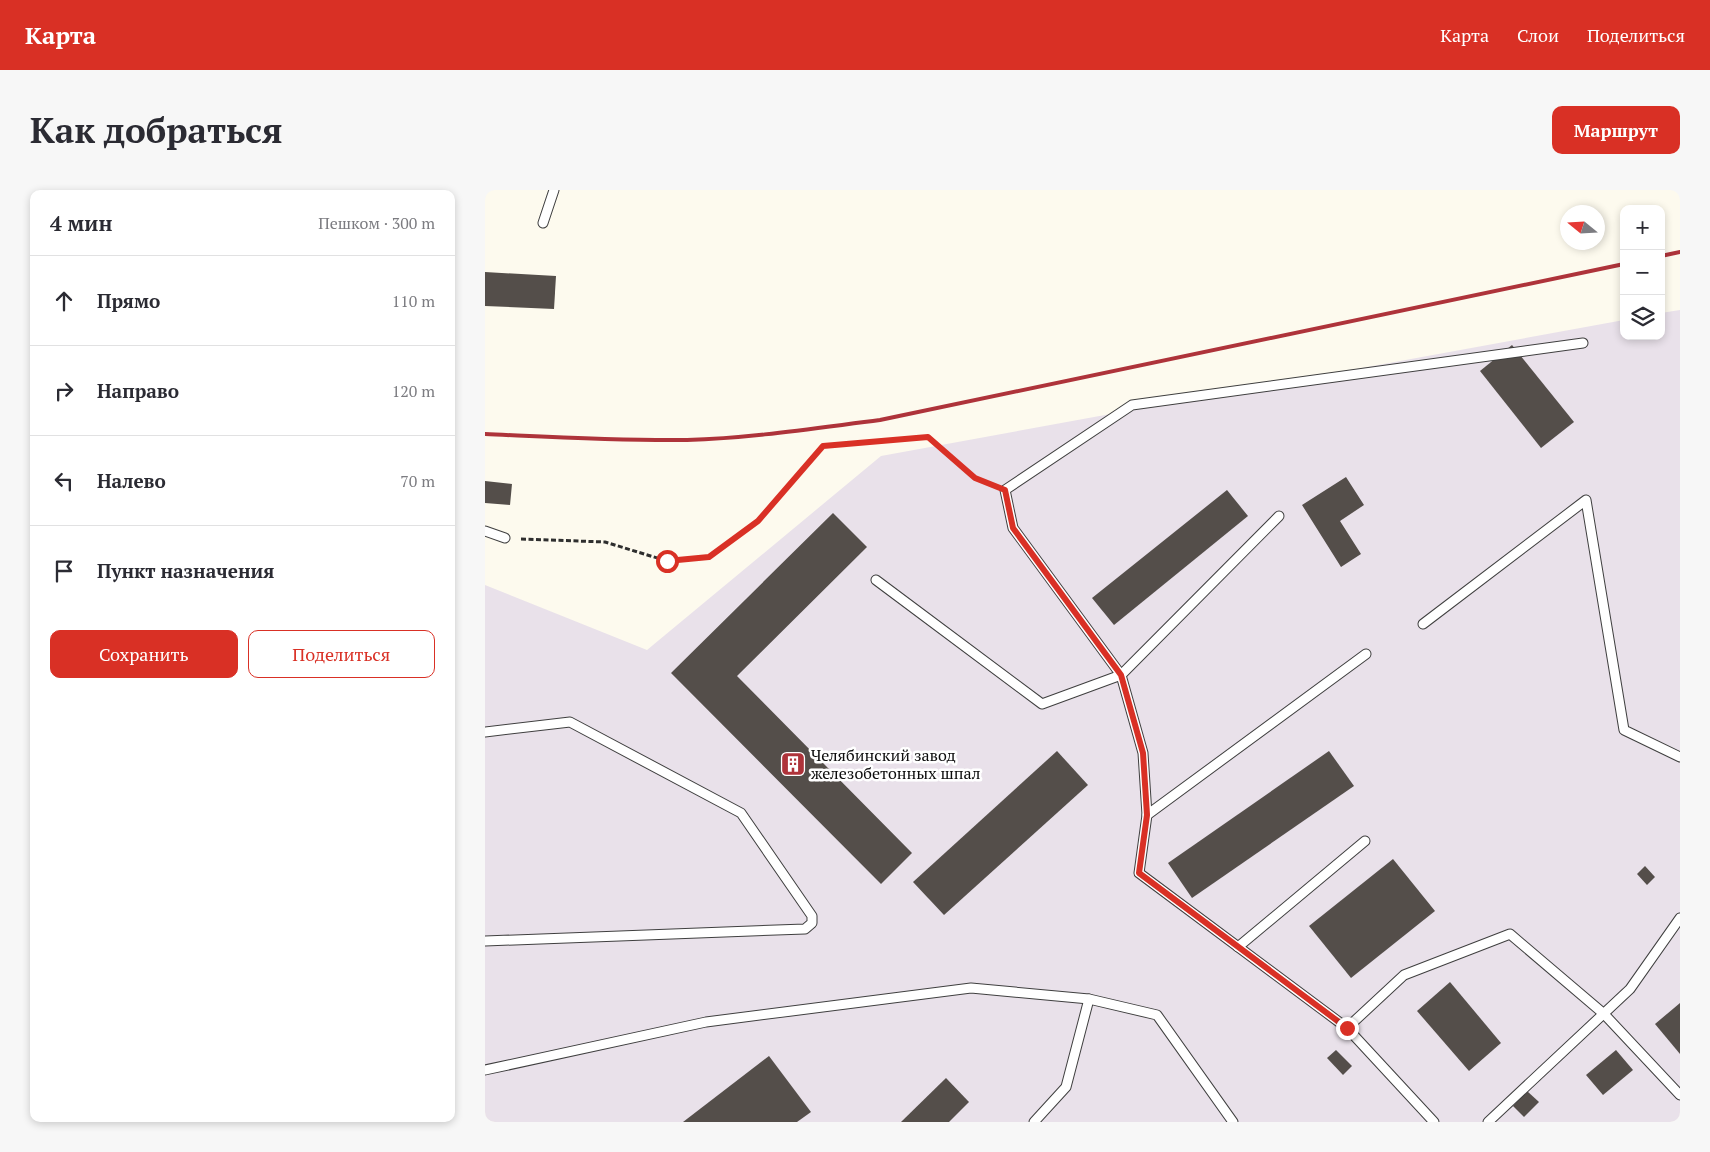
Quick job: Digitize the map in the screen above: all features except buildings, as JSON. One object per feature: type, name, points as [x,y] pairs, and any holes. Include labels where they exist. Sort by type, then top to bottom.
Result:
[{"type":"lane","points":[[543,223],[554,190]]},
{"type":"lane","points":[[1434,1122],[1347,1028],[1139,873],[1147,815],[1143,753],[1121,675],[1013,528],[1005,490],[1132,405],[1583,343]]},
{"type":"lane","points":[[1423,624],[1585,500],[1625,730],[1680,757]]},
{"type":"lane","points":[[876,580],[1042,704],[1121,675],[1279,516]]},
{"type":"lane","points":[[485,531],[505,538]]},
{"type":"lane","points":[[1147,815],[1366,654]]},
{"type":"lane","points":[[485,732],[570,722],[741,813],[812,916],[812,923],[805,929],[485,941]]},
{"type":"lane","points":[[1238,947],[1365,841]]},
{"type":"lane","points":[[1488,1122],[1630,989],[1680,918]]},
{"type":"lane","points":[[1347,1028],[1404,975],[1510,934],[1604,1014],[1680,1095]]},
{"type":"lane","points":[[485,1070],[706,1022],[971,988],[1089,999],[1157,1015],[1233,1122]]},
{"type":"lane","points":[[1034,1122],[1066,1087],[1089,999]]},
{"type":"path","points":[[505,538],[605,542],[667,561],[709,557],[758,521],[823,446],[928,437],[975,478],[1005,490]]},
{"type":"shaded area","points":[[1680,310],[1680,1122],[485,1122],[485,585],[647,650],[881,456],[1620,321],[1620,340],[1665,340],[1665,312]]},
{"type":"railway","points":[[1665,255],[1680,252]]},
{"type":"railway","points":[[485,434],[687,440],[760,435],[880,420],[1620,265]]},
{"type":"place","name":"Челябинский завод железобетонных шпал","points":[[793,764]]},
{"type":"route","points":[[667,561],[709,557],[758,521],[823,446],[928,437],[975,478],[1005,490],[1013,528],[1121,675],[1143,753],[1147,815],[1139,873],[1347,1028]]}]
